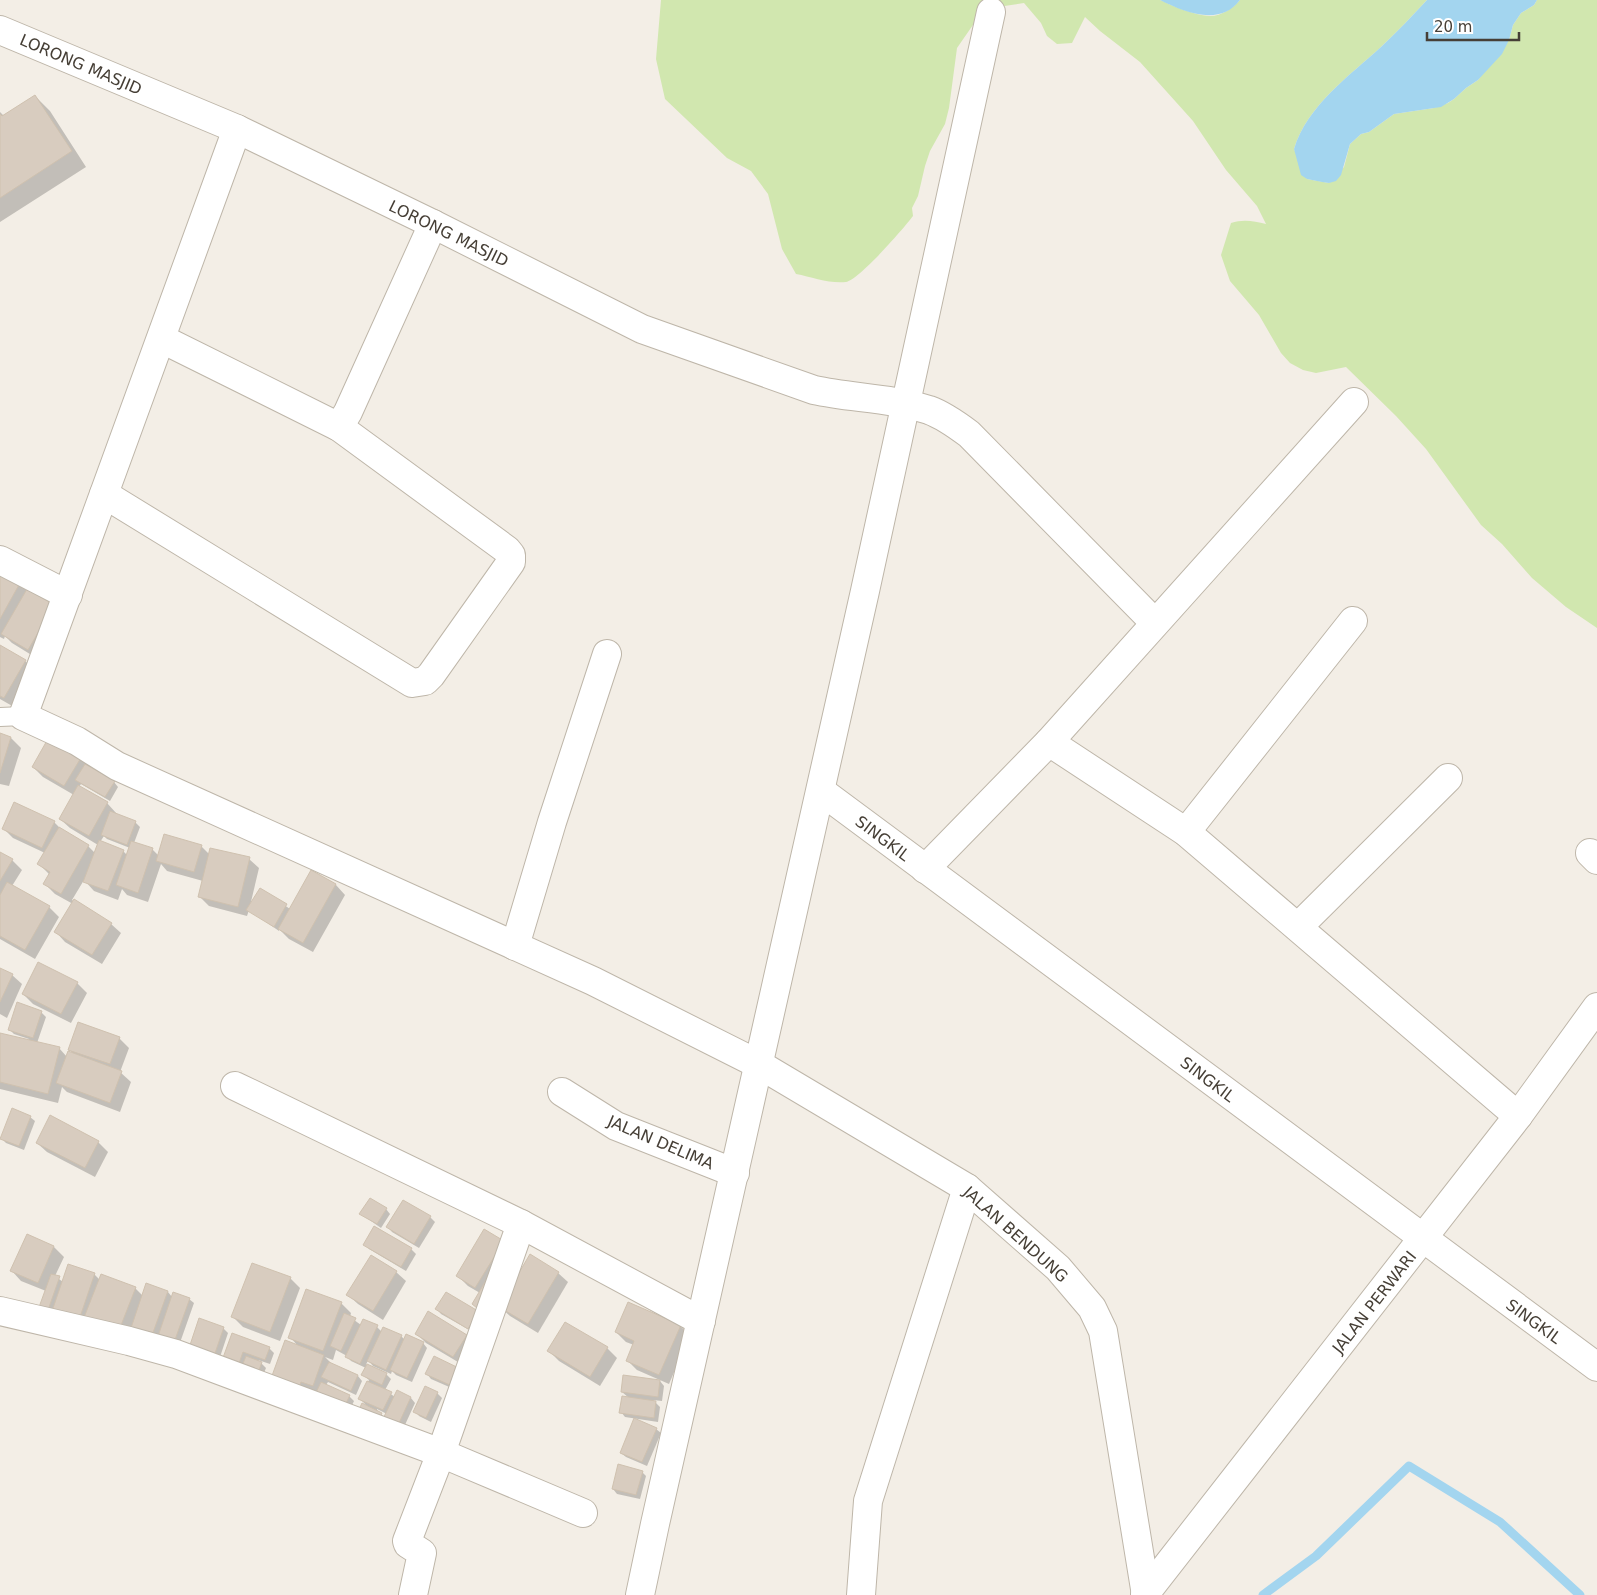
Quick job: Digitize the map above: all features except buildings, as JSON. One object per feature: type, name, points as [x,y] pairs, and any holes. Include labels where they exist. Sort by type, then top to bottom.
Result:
[{"type":"street","points":[[640,1595],[907,405],[991,12]]},
{"type":"street","name":"LORONG MASJID","points":[[0,30],[238,129],[642,329],[814,390],[930,410],[954,423],[969,434],[1155,623]]},
{"type":"street","points":[[11,716],[68,594],[238,129]]},
{"type":"street","points":[[339,427],[348,412],[433,224]]},
{"type":"street","points":[[104,494],[412,684],[425,681],[510,565],[511,555],[507,550],[339,427],[162,339]]},
{"type":"street","points":[[925,869],[1049,742],[1354,402]]},
{"type":"street","points":[[0,560],[68,594]]},
{"type":"street","points":[[1186,832],[1353,621]]},
{"type":"street","points":[[516,946],[552,822],[607,654]]},
{"type":"street","name":"JALAN BENDUNG","points":[[11,716],[77,741],[116,766],[593,981],[760,1065],[967,1188],[1058,1268],[1092,1308],[1103,1331],[1145,1594]]},
{"type":"street","points":[[1049,742],[1186,832],[1518,1116]]},
{"type":"street","points":[[1298,927],[1448,778]]},
{"type":"street","name":"SINGKIL","points":[[821,791],[1597,1367]]},
{"type":"street","name":"JALAN PERWARI","points":[[1145,1594],[1518,1116],[1597,1007]]},
{"type":"street","points":[[235,1086],[521,1224],[701,1321]]},
{"type":"street","name":"JALAN DELIMA","points":[[562,1092],[616,1126],[735,1173]]},
{"type":"street","points":[[861,1595],[868,1501],[967,1188]]},
{"type":"street","points":[[413,1595],[422,1553],[408,1544],[407,1541],[441,1453],[521,1224]]},
{"type":"street","points":[[0,1311],[176,1354],[441,1453],[583,1513]]},
{"type":"green space","points":[[661,0],[1160,0],[1190,12],[1213,16],[1226,11],[1240,0],[1427,0],[1387,41],[1330,93],[1319,105],[1300,133],[1294,149],[1307,179],[1329,183],[1344,167],[1350,144],[1361,134],[1369,132],[1394,114],[1434,108],[1448,103],[1478,80],[1509,40],[1513,25],[1521,13],[1534,5],[1537,0],[1597,0],[1597,628],[1566,607],[1532,578],[1502,544],[1481,525],[1426,449],[1396,416],[1346,367],[1316,373],[1303,370],[1290,363],[1281,353],[1259,315],[1230,281],[1221,255],[1231,223],[1248,221],[1266,224],[1257,206],[1226,170],[1193,121],[1140,62],[1085,17],[1072,43],[1057,44],[1047,36],[1041,23],[1024,3],[984,9],[957,48],[945,124],[930,151],[918,196],[912,208],[913,216],[861,273],[846,282],[840,282],[796,274],[782,249],[768,194],[751,171],[727,158],[665,99],[656,59]]},
{"type":"water","points":[[1160,0],[1240,0],[1232,8],[1222,13],[1202,15],[1180,9]]},
{"type":"water","points":[[1427,0],[1537,0],[1534,5],[1521,13],[1513,25],[1509,40],[1502,54],[1478,80],[1454,99],[1441,107],[1394,114],[1369,132],[1361,134],[1350,144],[1341,175],[1336,181],[1322,182],[1307,179],[1301,175],[1294,149],[1300,133],[1319,105],[1387,41]]},
{"type":"waterway","points":[[1263,1595],[1316,1556],[1409,1466],[1500,1522],[1580,1595]]}]
